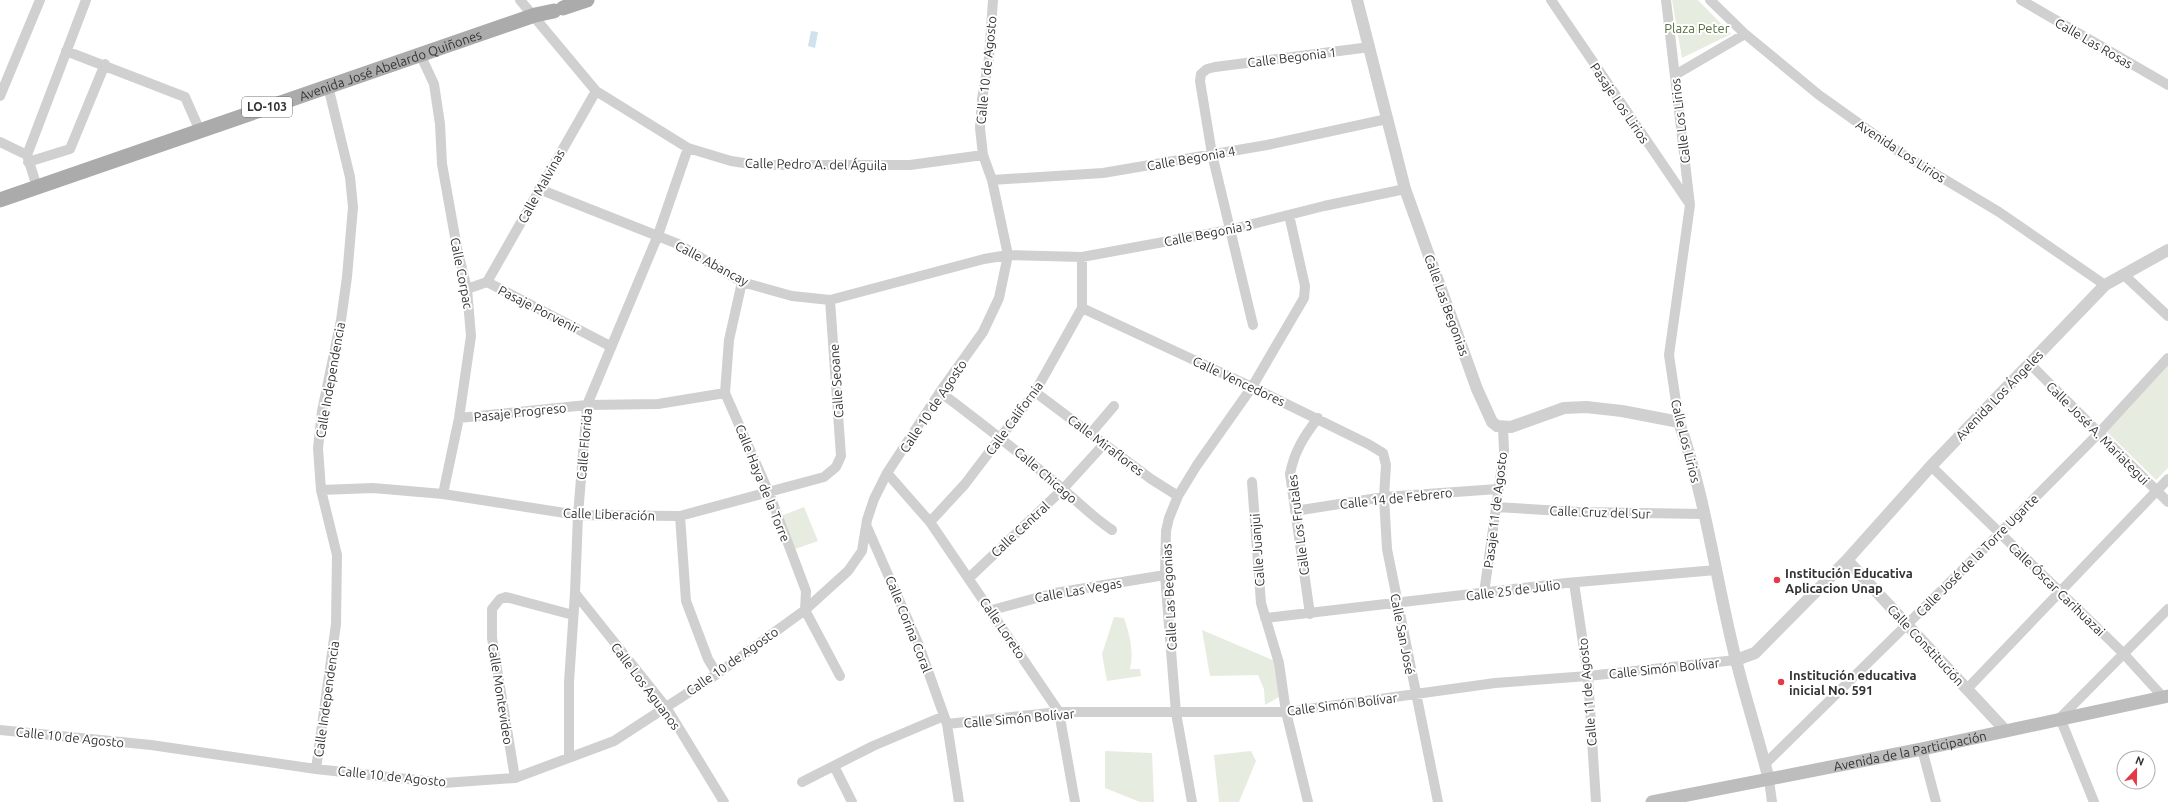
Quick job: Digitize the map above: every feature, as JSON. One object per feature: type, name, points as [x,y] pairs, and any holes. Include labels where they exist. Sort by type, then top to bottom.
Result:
[{"type":"main road","name":"Avenida José Abelardo Quiñones","points":[[0,200],[420,54],[535,15],[559,10],[587,0]]},
{"type":"main road","name":"Avenida de la Participación","points":[[1652,802],[1679,800],[2166,696]]},
{"type":"street","points":[[0,96],[40,0]]},
{"type":"street","points":[[37,187],[28,158],[66,50],[86,0]]},
{"type":"street","name":"Calle Pedro A. del Águila","points":[[520,0],[535,15],[596,90],[688,148],[731,162],[757,165],[910,165],[983,155]]},
{"type":"street","name":"Calle 10 de Agosto","points":[[0,730],[151,745],[316,769],[444,783],[515,778],[614,741],[717,674],[805,610],[848,571],[862,552],[866,526],[874,499],[888,473],[940,392],[983,332],[999,298],[1008,255],[992,180],[983,155],[980,128],[982,99],[989,58],[993,0]]},
{"type":"street","name":"Calle Las Begonias","points":[[1357,0],[1406,189],[1477,389],[1492,422],[1503,428]]},
{"type":"street","name":"Pasaje Los Lirios","points":[[1551,0],[1690,205]]},
{"type":"street","name":"Calle Los Lirios","points":[[1666,0],[1690,205],[1669,355],[1679,422],[1688,449],[1704,514],[1736,660],[1769,780]]},
{"type":"street","name":"Avenida Los Lirios","points":[[1710,0],[1721,4],[1745,34],[1819,95],[1899,152],[1999,212],[2105,284]]},
{"type":"street","name":"Calle Las Rosas","points":[[2021,0],[2168,85]]},
{"type":"street","points":[[1675,75],[1745,34]]},
{"type":"street","name":"Calle Begonia 1","points":[[1212,154],[1200,81],[1203,71],[1215,67],[1370,47]]},
{"type":"street","points":[[66,50],[105,64],[185,97],[200,131]]},
{"type":"street","name":"Calle Corpac","points":[[420,54],[434,84],[440,124],[442,164],[457,248],[467,289],[471,336],[459,418],[443,494]]},
{"type":"street","points":[[0,142],[28,158],[70,149],[105,64]]},
{"type":"street","name":"Calle Independencia","points":[[316,769],[336,624],[337,555],[321,490],[318,448],[322,411],[341,320],[347,277],[352,207],[350,177],[328,86]]},
{"type":"street","name":"Calle Malvinas","points":[[488,282],[596,90]]},
{"type":"street","name":"Calle Begonia 4","points":[[992,180],[1103,173],[1212,154],[1387,119]]},
{"type":"street","name":"Calle Florida","points":[[569,758],[569,682],[575,593],[578,515],[587,404],[610,346],[658,235],[688,148]]},
{"type":"street","points":[[1212,154],[1228,230],[1253,325]]},
{"type":"street","name":"Calle Abancay","points":[[539,189],[678,244],[742,282],[792,296],[830,300],[984,259],[1008,255]]},
{"type":"street","name":"Calle Begonia 3","points":[[1008,255],[1082,257],[1228,230],[1324,206],[1406,189]]},
{"type":"street","name":"Calle Las Begonias","points":[[1192,802],[1176,713],[1165,575],[1166,531],[1169,518],[1178,496],[1197,465],[1252,387],[1306,292],[1289,215]]},
{"type":"street","name":"Avenida Los Ángeles","points":[[1736,660],[1755,653],[1847,560],[1931,466],[2105,284],[2168,250]]},
{"type":"street","name":"Calle California","points":[[930,522],[965,484],[1035,392],[1082,308],[1082,257]]},
{"type":"street","points":[[2123,274],[2168,316]]},
{"type":"street","name":"Pasaje Porvenir","points":[[467,289],[488,282],[610,346]]},
{"type":"street","name":"Calle Haya de la Torre","points":[[742,282],[729,340],[725,393],[769,493],[806,591],[805,610],[840,676]]},
{"type":"street","name":"Calle Seoane","points":[[830,300],[841,456],[840,462]]},
{"type":"street","name":"Calle Vencedores","points":[[1082,308],[1318,418],[1379,450],[1384,457],[1386,465]]},
{"type":"street","name":"Calle José de la Torre Ugarte","points":[[1765,764],[2000,533],[2099,433],[2168,358]]},
{"type":"street","name":"Calle José A. Mariategui","points":[[2029,363],[2168,502]]},
{"type":"street","name":"Calle Chicago","points":[[940,392],[1000,437],[1063,489],[1094,518],[1112,530]]},
{"type":"street","name":"Calle Miraflores","points":[[1035,392],[1151,479],[1178,496]]},
{"type":"street","name":"Pasaje Progreso","points":[[459,418],[587,404],[658,404],[725,393]]},
{"type":"street","points":[[1091,433],[1114,406]]},
{"type":"street","points":[[1503,428],[1511,427],[1564,408],[1586,407],[1622,411],[1679,422]]},
{"type":"street","name":"Calle Los Frutales","points":[[1310,614],[1290,474],[1293,457],[1305,435],[1318,418]]},
{"type":"street","name":"Pasaje 11 de Agosto","points":[[1484,593],[1504,451],[1503,428]]},
{"type":"street","name":"Calle Central","points":[[968,578],[1063,489],[1104,444]]},
{"type":"street","name":"Calle Liberación","points":[[321,490],[373,488],[443,494],[578,515],[680,516],[824,477],[840,462]]},
{"type":"street","name":"Calle San José","points":[[1386,465],[1384,497],[1387,550],[1415,695],[1438,802]]},
{"type":"street","name":"Calle Óscar Carihuazai","points":[[1931,466],[2062,592],[2166,696]]},
{"type":"street","name":"Calle Loreto","points":[[888,473],[930,522],[992,610],[1059,712],[1075,802]]},
{"type":"street","points":[[1967,689],[2062,592],[2168,479]]},
{"type":"street","name":"Calle Juanjui","points":[[1252,482],[1261,603],[1265,618]]},
{"type":"street","name":"Calle 14 de Febrero","points":[[1295,510],[1384,497],[1498,489]]},
{"type":"street","name":"Calle Cruz del Sur","points":[[1496,507],[1579,512],[1704,514]]},
{"type":"street","points":[[680,516],[686,601],[708,659],[717,674]]},
{"type":"street","name":"Calle Corina Coral","points":[[866,526],[918,643],[946,720],[959,802]]},
{"type":"street","name":"Calle Constitución","points":[[1847,560],[2005,730]]},
{"type":"street","name":"Calle 25 de Julio","points":[[1265,618],[1574,583],[1716,570]]},
{"type":"street","name":"Calle Las Vegas","points":[[992,610],[1055,592],[1165,575]]},
{"type":"street","name":"Calle 11 de Agosto","points":[[1574,583],[1588,676],[1596,802]]},
{"type":"street","name":"Calle Los Aguanos","points":[[575,593],[666,707],[724,802]]},
{"type":"street","name":"Calle Montevideo","points":[[515,778],[492,638],[492,609],[500,599],[506,597],[573,615]]},
{"type":"street","points":[[2094,802],[2060,718],[2168,609]]},
{"type":"street","points":[[1265,618],[1279,663],[1286,712],[1308,802]]},
{"type":"street","name":"Calle Simón Bolívar","points":[[802,782],[873,746],[946,720],[1059,712],[1286,712],[1495,683],[1588,676],[1736,660]]},
{"type":"street","points":[[1922,749],[1936,802]]},
{"type":"street","points":[[834,766],[852,802]]},
{"type":"street","points":[[1769,780],[1772,802]]},
{"type":"green space","name":"Plaza Peter","points":[[1672,0],[1698,0],[1731,34],[1682,58]]},
{"type":"green space","points":[[2168,365],[2168,468],[2156,480],[2106,431]]},
{"type":"green space","points":[[804,507],[818,541],[795,549],[781,516]]},
{"type":"green space","points":[[1114,617],[1124,618],[1131,644],[1132,656],[1130,669],[1140,669],[1141,676],[1107,681],[1102,654]]},
{"type":"green space","points":[[1202,630],[1275,661],[1279,697],[1265,705],[1264,689],[1258,675],[1210,676]]},
{"type":"green space","points":[[1105,751],[1152,753],[1154,802],[1140,802],[1105,788]]},
{"type":"green space","points":[[1251,751],[1256,761],[1239,802],[1219,802],[1214,755]]},
{"type":"water","points":[[811,31],[818,32],[815,48],[808,46]]},
{"type":"place","name":"Institución Educativa Aplicacion Unap","points":[[1777,580]]},
{"type":"place","name":"Institución educativa inicial No. 591","points":[[1781,682]]}]
